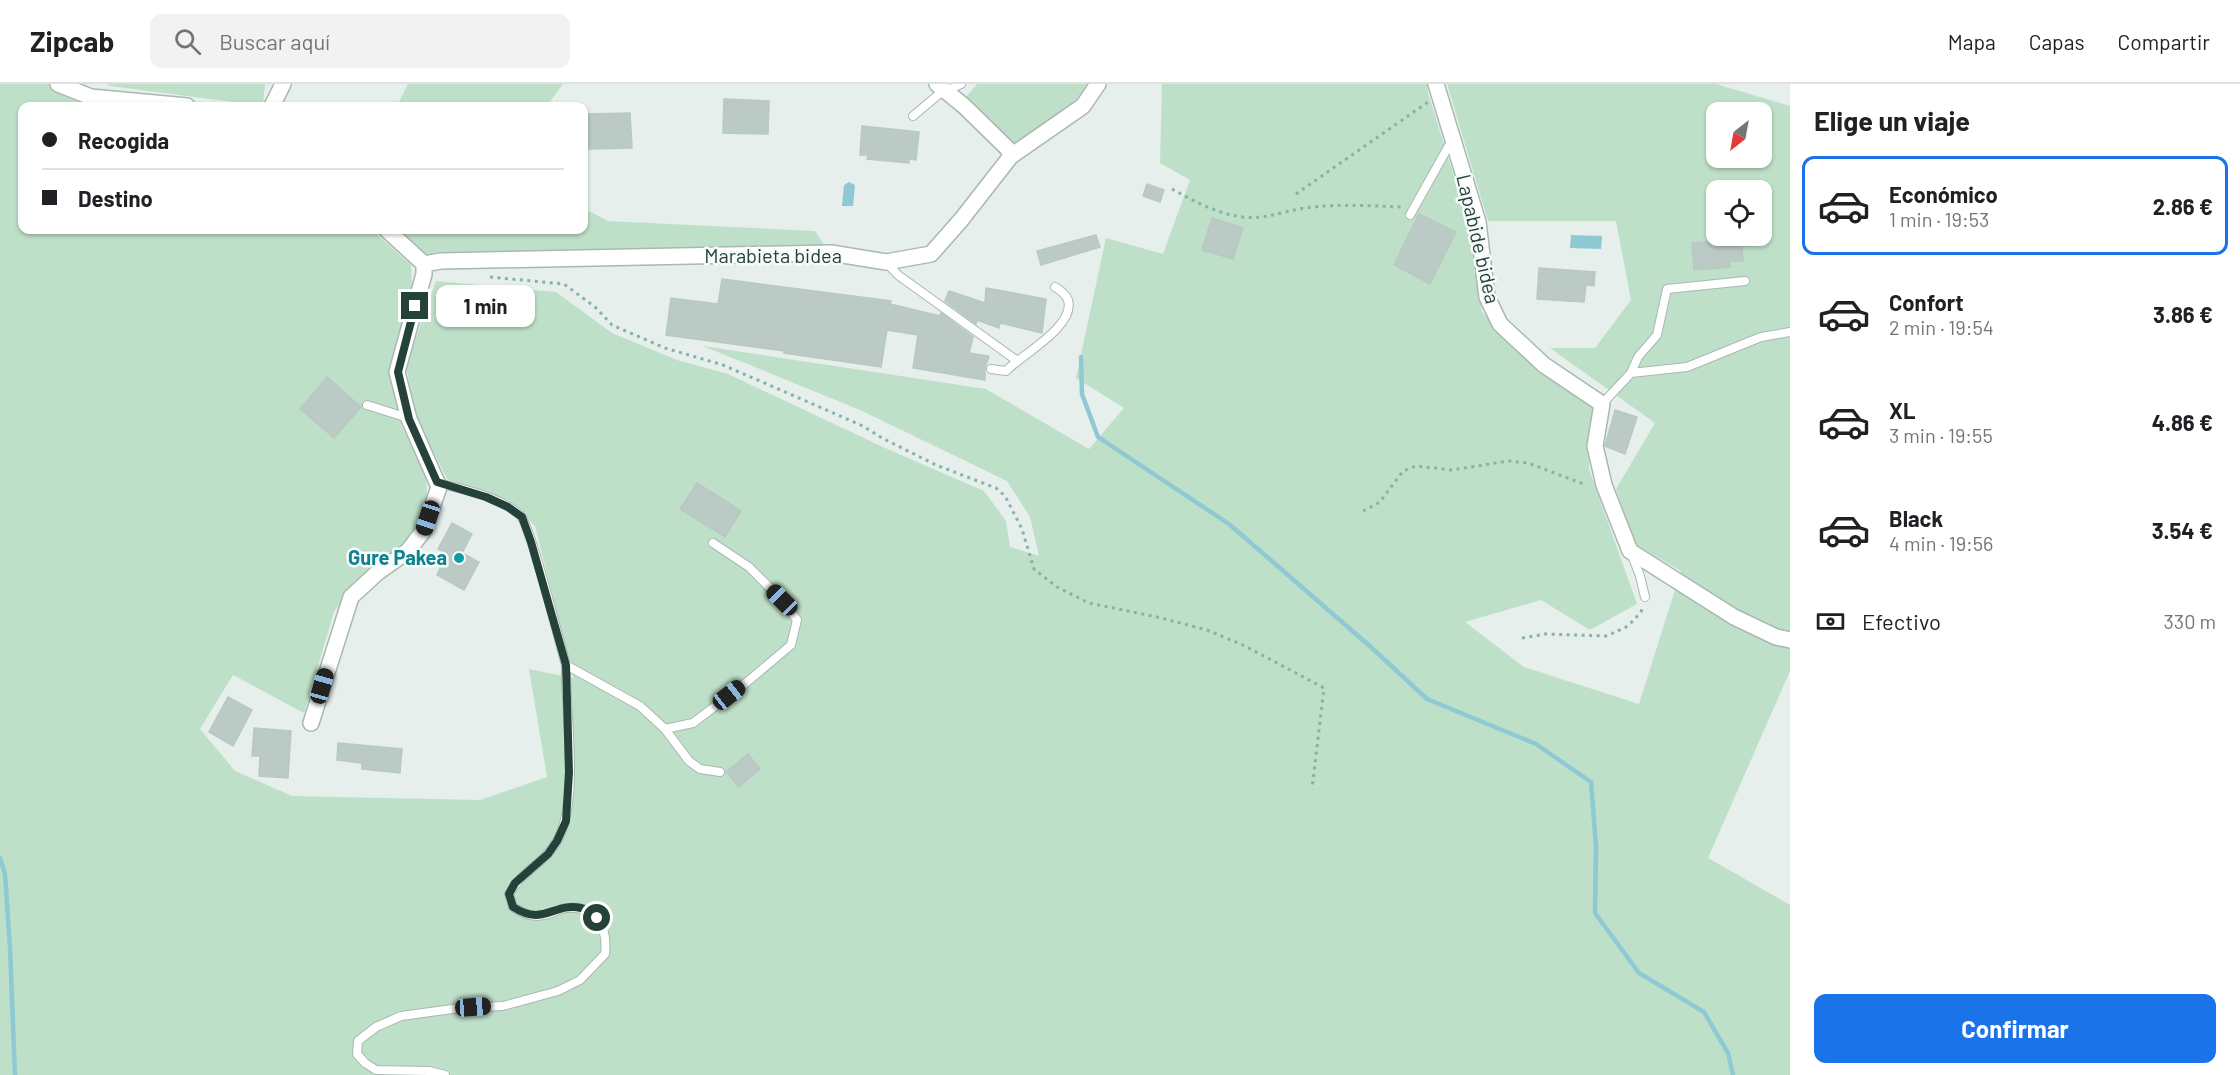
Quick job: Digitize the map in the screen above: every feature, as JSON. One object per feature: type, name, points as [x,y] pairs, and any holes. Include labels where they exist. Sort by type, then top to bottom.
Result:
[{"type":"street","points":[[58,84],[91,97],[144,102]]},
{"type":"street","points":[[274,102],[283,84]]},
{"type":"street","name":"Marabieta bidea","points":[[424,264],[441,261],[831,253],[886,262],[931,254],[962,220],[1011,156],[1083,106],[1098,84]]},
{"type":"street","points":[[942,88],[1008,149],[1011,156]]},
{"type":"street","name":"Lapabide bidea","points":[[1438,89],[1478,222],[1487,297],[1500,324],[1544,365],[1602,404]]},
{"type":"street","points":[[311,723],[351,597],[377,573],[408,551],[424,530],[439,487],[409,419],[398,372],[424,274],[424,264],[391,234]]},
{"type":"street","points":[[1602,404],[1595,446],[1603,478],[1630,551],[1734,617],[1776,638],[1790,640]]},
{"type":"lane","points":[[913,117],[938,95],[942,88],[961,84]]},
{"type":"lane","points":[[1410,215],[1453,139]]},
{"type":"lane","points":[[886,262],[898,275],[1016,360]]},
{"type":"lane","points":[[1602,404],[1631,373],[1638,357],[1657,335],[1667,289],[1745,281]]},
{"type":"lane","points":[[991,369],[1006,371],[1016,360],[1030,354],[1063,322],[1069,311],[1068,300],[1055,287]]},
{"type":"lane","points":[[1631,373],[1687,367],[1761,337],[1790,332]]},
{"type":"lane","points":[[367,405],[409,419]]},
{"type":"lane","points":[[437,482],[486,497],[508,507],[522,517],[566,665],[569,772],[566,821],[548,854],[515,883],[509,894],[513,907],[524,914],[543,916],[564,908],[583,908],[597,918],[607,938],[606,954],[580,980],[558,991],[503,1006],[460,1008],[401,1016],[376,1027],[358,1041],[357,1054],[376,1070],[429,1071],[445,1075]]},
{"type":"lane","points":[[665,729],[693,723],[791,645],[797,620],[782,600],[749,567],[713,543]]},
{"type":"lane","points":[[1630,551],[1645,597]]},
{"type":"lane","points":[[566,665],[640,706],[665,729],[689,761],[699,769],[720,772]]},
{"type":"path","points":[[1296,194],[1438,89]]},
{"type":"path","points":[[1172,189],[1195,202],[1242,217],[1267,217],[1314,207],[1416,207]]},
{"type":"path","points":[[487,276],[564,284],[595,307],[612,325],[665,348],[723,365],[793,394],[863,426],[936,465],[996,488],[1005,496],[1022,529],[1034,569],[1057,587],[1089,603],[1207,630],[1245,646],[1324,688],[1312,789]]},
{"type":"path","points":[[1363,511],[1380,501],[1403,471],[1416,466],[1452,470],[1508,461],[1528,463],[1581,483],[1593,484],[1603,478]]},
{"type":"path","points":[[1522,638],[1545,634],[1607,636],[1628,626],[1641,612],[1645,597]]},
{"type":"green space","points":[[0,84],[50,84],[90,100],[103,102],[18,102],[18,234],[376,234],[411,265],[412,287],[388,371],[401,425],[426,476],[427,495],[416,530],[394,554],[352,587],[334,612],[304,713],[233,675],[200,729],[235,771],[292,796],[480,800],[547,777],[529,669],[573,678],[535,526],[508,500],[447,479],[416,416],[406,366],[436,281],[556,292],[612,333],[677,360],[728,374],[883,447],[984,491],[1006,521],[1010,547],[1039,556],[1030,517],[1007,481],[860,410],[703,346],[986,389],[1089,449],[1124,408],[1076,378],[1106,238],[1163,254],[1190,180],[1160,163],[1162,84],[1428,84],[1428,93],[1469,224],[1482,312],[1542,373],[1592,406],[1589,469],[1637,604],[1590,630],[1541,600],[1465,622],[1524,667],[1639,704],[1681,571],[1635,544],[1616,489],[1655,423],[1550,348],[1595,348],[1631,300],[1616,221],[1488,221],[1447,84],[1716,84],[1790,106],[1790,671],[1708,858],[1790,905],[1790,1075],[0,1075]]},
{"type":"green space","points":[[107,84],[265,84],[263,102],[232,102]]},
{"type":"green space","points":[[408,84],[563,84],[550,102],[399,102]]},
{"type":"green space","points":[[977,84],[1090,84],[1055,119],[1012,145],[965,98]]},
{"type":"green space","points":[[588,211],[608,221],[815,231],[825,246],[427,255],[403,234],[588,234]]},
{"type":"water","points":[[849,182],[855,185],[853,206],[842,206],[844,185]]},
{"type":"water","points":[[1571,235],[1602,236],[1601,249],[1570,248]]},
{"type":"building","points":[[724,99],[769,101],[768,134],[723,133]]},
{"type":"building","points":[[630,113],[632,148],[589,149],[588,114]]},
{"type":"building","points":[[862,126],[919,132],[916,160],[909,159],[909,163],[867,159],[868,155],[860,155]]},
{"type":"building","points":[[1147,184],[1164,190],[1160,202],[1143,196]]},
{"type":"building","points":[[1419,214],[1456,232],[1430,284],[1394,265]]},
{"type":"building","points":[[1212,218],[1243,228],[1233,259],[1202,250]]},
{"type":"building","points":[[1096,235],[1100,247],[1041,265],[1037,251]]},
{"type":"building","points":[[1706,242],[1706,246],[1742,246],[1743,261],[1730,261],[1730,267],[1694,270],[1692,243]]},
{"type":"building","points":[[1539,268],[1595,272],[1594,286],[1586,285],[1584,302],[1537,299]]},
{"type":"building","points":[[722,279],[891,301],[890,304],[940,316],[941,313],[973,337],[969,353],[989,356],[985,368],[985,380],[913,368],[918,335],[887,330],[881,367],[666,335],[671,298],[718,304]]},
{"type":"building","points":[[986,288],[1046,299],[1042,333],[1000,323],[999,328],[977,320],[976,324],[945,301],[949,291],[985,303]]},
{"type":"building","points":[[327,377],[361,407],[334,438],[300,409]]},
{"type":"building","points":[[1615,410],[1637,417],[1625,454],[1605,446]]},
{"type":"building","points":[[697,483],[741,511],[725,537],[680,509]]},
{"type":"building","name":"Gure Pakea","points":[[452,523],[472,534],[462,553],[479,562],[464,590],[437,575],[447,554],[438,549]]},
{"type":"building","points":[[228,697],[252,710],[233,746],[209,732]]},
{"type":"building","points":[[254,728],[291,731],[288,778],[259,776],[260,756],[252,756]]},
{"type":"building","points":[[338,743],[402,749],[400,773],[362,769],[362,763],[337,760]]},
{"type":"building","points":[[748,754],[760,769],[739,787],[726,772]]},
{"type":"waterway","points":[[1081,357],[1082,394],[1098,437],[1229,524],[1427,699],[1536,744],[1591,782],[1596,847],[1595,913],[1639,973],[1704,1012],[1728,1053],[1733,1075]]},
{"type":"waterway","points":[[0,858],[5,874],[15,1075]]},
{"type":"place","name":"Gure Pakea","points":[[459,558]]},
{"type":"route","points":[[415,306],[398,372],[409,419],[437,482],[486,497],[508,507],[522,517],[566,665],[565,694],[569,734],[569,772],[566,821],[548,854],[515,883],[509,894],[513,907],[524,914],[543,916],[564,908],[583,908],[597,918]]}]
